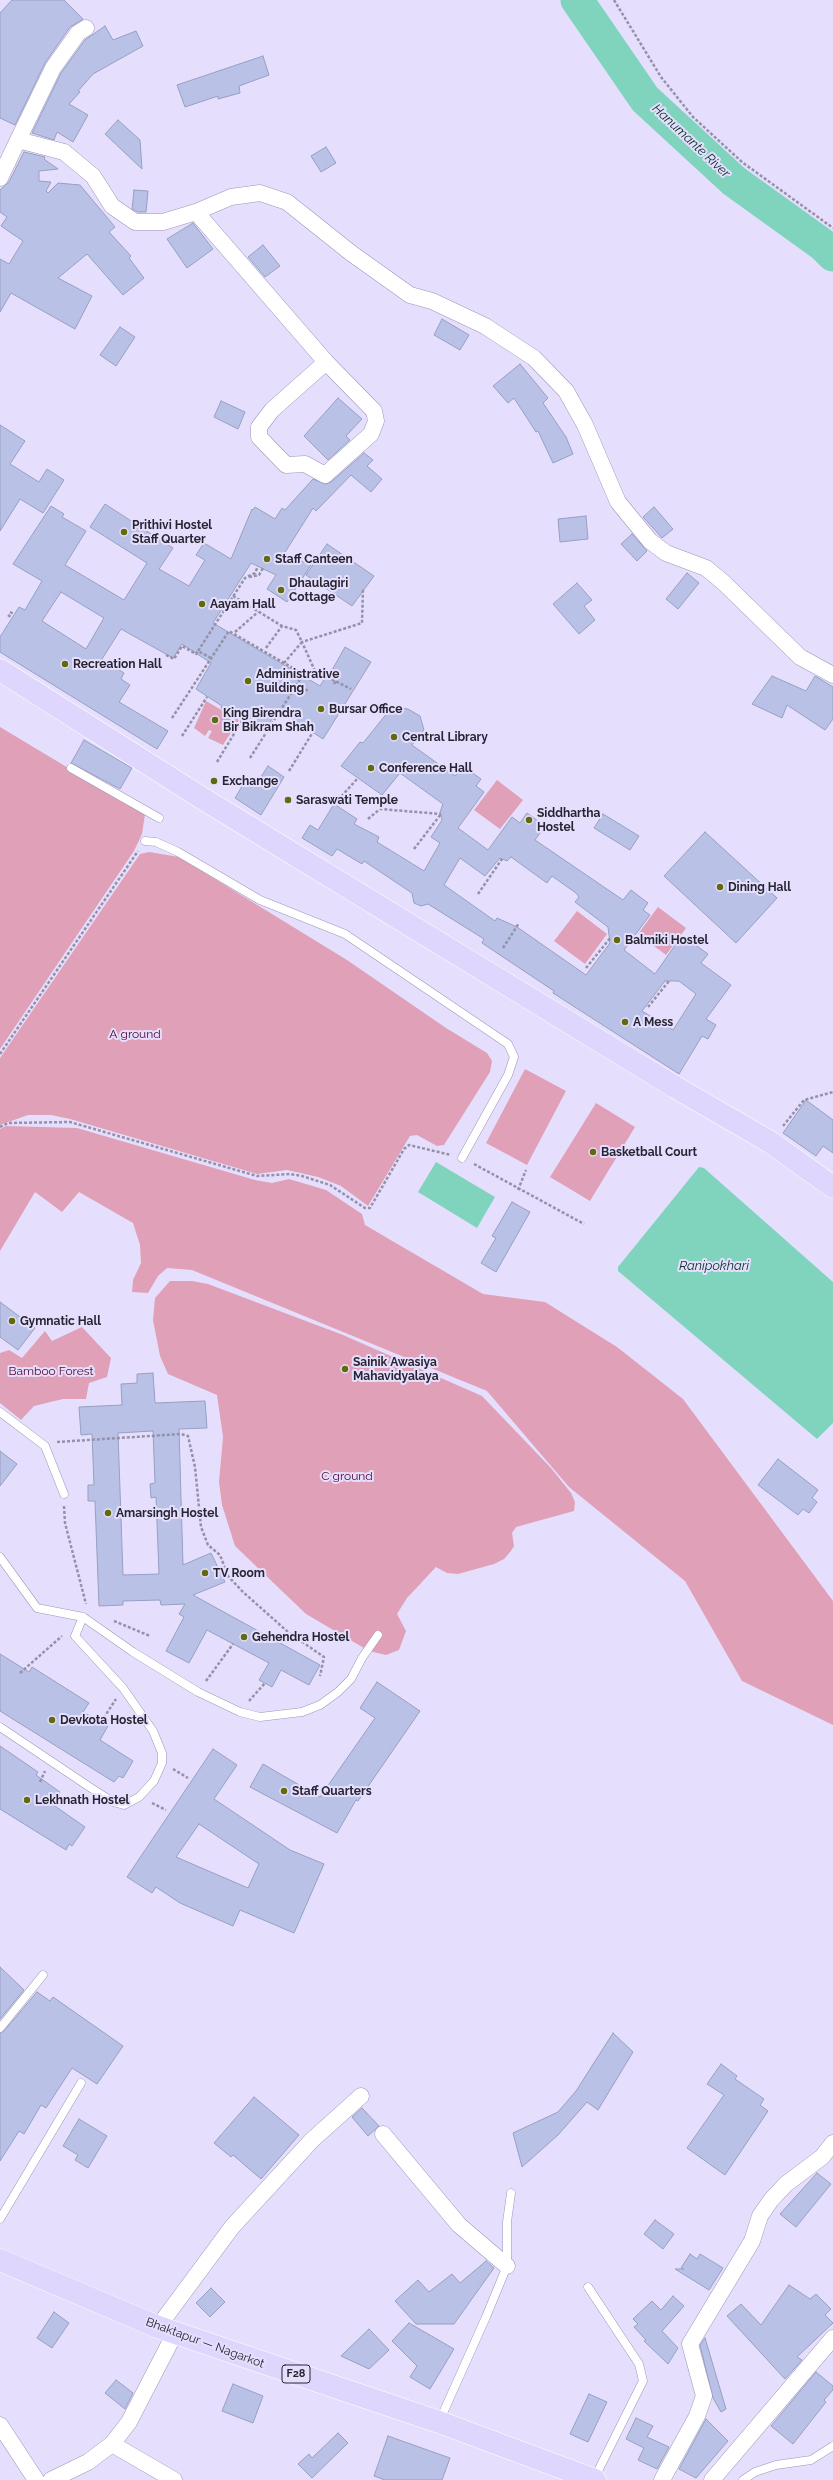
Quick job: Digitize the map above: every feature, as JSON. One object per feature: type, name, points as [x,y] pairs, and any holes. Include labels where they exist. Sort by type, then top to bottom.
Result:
[{"type":"main road","points":[[0,670],[205,800],[675,1087],[770,1142],[833,1187]]},
{"type":"main road","name":"Bhaktapur — Nagarkot","points":[[0,2260],[166,2330],[439,2422],[594,2480]]},
{"type":"street","points":[[0,178],[53,68],[78,33],[86,28]]},
{"type":"street","points":[[18,140],[64,152],[93,176],[112,206],[135,222],[163,222],[196,212],[231,197],[260,193],[287,202],[351,253],[410,295],[432,301],[486,326],[534,358],[566,391],[585,425],[618,502],[650,541],[666,553],[706,568],[723,582],[800,657],[833,675]]},
{"type":"street","points":[[196,212],[326,362],[374,411],[376,421],[371,434],[325,475],[305,464],[286,465],[259,437],[259,427],[272,410],[326,362]]},
{"type":"street","points":[[51,2480],[88,2462],[112,2444],[129,2422],[166,2330],[232,2227],[312,2140],[360,2096]]},
{"type":"street","points":[[383,2134],[459,2225],[507,2266]]},
{"type":"street","points":[[662,2480],[697,2416],[704,2396],[690,2344],[752,2241],[760,2216],[771,2200],[786,2184],[822,2156],[833,2143]]},
{"type":"street","points":[[712,2480],[833,2338]]},
{"type":"street","points":[[0,2425],[36,2480]]},
{"type":"street","points":[[112,2444],[174,2480]]},
{"type":"lane","points":[[71,768],[159,818]]},
{"type":"lane","points":[[145,841],[156,842],[178,852],[260,900],[345,934],[508,1044],[514,1057],[508,1074],[462,1158]]},
{"type":"lane","points":[[0,1412],[45,1446],[64,1494]]},
{"type":"lane","points":[[0,1557],[37,1608],[83,1617],[133,1652],[198,1692],[240,1712],[260,1717],[280,1716],[302,1712],[320,1705],[338,1692],[351,1679],[362,1658],[378,1635]]},
{"type":"lane","points":[[0,1727],[113,1802],[124,1805],[139,1797],[154,1781],[162,1758],[153,1731],[122,1688],[75,1636],[83,1617]]},
{"type":"lane","points":[[0,2028],[43,1976]]},
{"type":"lane","points":[[0,2219],[81,2083]]},
{"type":"lane","points":[[439,2422],[507,2266],[507,2222],[511,2193]]},
{"type":"lane","points":[[588,2287],[639,2364],[643,2381],[594,2480]]},
{"type":"lane","points":[[743,2480],[755,2472],[776,2465],[811,2460],[833,2446]]},
{"type":"path","points":[[614,0],[661,76],[693,118],[742,162],[833,228]]},
{"type":"path","points":[[166,655],[174,659],[182,646],[196,654],[245,578],[255,573],[258,566]]},
{"type":"path","points":[[245,578],[259,575],[263,568]]},
{"type":"path","points":[[284,663],[302,642],[362,623],[363,589]]},
{"type":"path","points":[[233,596],[282,626],[296,630],[315,671],[351,689]]},
{"type":"path","points":[[10,612],[14,614]]},
{"type":"path","points":[[235,632],[258,612]]},
{"type":"path","points":[[8,615],[12,618]]},
{"type":"path","points":[[266,648],[282,626]]},
{"type":"path","points":[[172,718],[229,631],[303,674],[315,671]]},
{"type":"path","points":[[198,651],[211,658]]},
{"type":"path","points":[[250,758],[303,674]]},
{"type":"path","points":[[335,682],[338,677]]},
{"type":"path","points":[[296,686],[309,691]]},
{"type":"path","points":[[182,736],[207,697]]},
{"type":"path","points":[[217,762],[243,719]]},
{"type":"path","points":[[289,771],[314,732]]},
{"type":"path","points":[[338,800],[358,778]]},
{"type":"path","points":[[368,819],[380,809],[441,814],[414,849]]},
{"type":"path","points":[[0,1054],[145,841]]},
{"type":"path","points":[[478,894],[502,859]]},
{"type":"path","points":[[503,948],[519,923]]},
{"type":"path","points":[[586,968],[611,937]]},
{"type":"path","points":[[648,1007],[669,981]]},
{"type":"path","points":[[770,1142],[804,1100],[833,1092]]},
{"type":"path","points":[[0,1127],[8,1123],[70,1122],[256,1176],[302,1176],[330,1185],[365,1208],[370,1208],[404,1149],[409,1145],[462,1158],[518,1190],[584,1224]]},
{"type":"path","points":[[518,1190],[526,1170]]},
{"type":"path","points":[[45,1446],[58,1441],[86,1439],[181,1434],[188,1436],[196,1467],[201,1527],[208,1545],[220,1555],[228,1576],[243,1592],[288,1632],[324,1657],[320,1676]]},
{"type":"path","points":[[64,1494],[65,1523],[85,1604],[89,1608]]},
{"type":"path","points":[[20,1673],[83,1617]]},
{"type":"path","points":[[107,1618],[150,1636]]},
{"type":"path","points":[[198,1692],[233,1644]]},
{"type":"path","points":[[240,1712],[265,1683]]},
{"type":"path","points":[[102,1722],[122,1688]]},
{"type":"path","points":[[152,1803],[166,1810]]},
{"type":"green space","points":[[206,701],[239,720],[223,745],[208,738],[212,731],[209,730],[205,736],[194,728]]},
{"type":"green space","points":[[0,727],[145,814],[142,834],[134,851],[0,1049]]},
{"type":"green space","points":[[497,780],[523,800],[500,829],[474,810]]},
{"type":"green space","name":"A ground","points":[[149,852],[179,857],[347,960],[446,1028],[487,1053],[492,1061],[490,1072],[444,1145],[437,1146],[417,1135],[410,1136],[368,1206],[341,1186],[318,1177],[287,1170],[257,1174],[70,1119],[51,1115],[28,1115],[0,1125],[0,1058],[140,854]]},
{"type":"green space","points":[[658,907],[686,928],[666,955],[638,934]]},
{"type":"green space","points":[[577,911],[607,934],[585,964],[554,941]]},
{"type":"green space","points":[[525,1069],[566,1091],[527,1165],[486,1143]]},
{"type":"green space","name":"Basketball Court","points":[[596,1103],[635,1127],[590,1201],[550,1177]]},
{"type":"green space","points":[[6,1126],[77,1128],[255,1180],[272,1183],[289,1179],[326,1190],[362,1214],[365,1225],[483,1294],[545,1302],[617,1347],[683,1399],[833,1601],[833,1725],[742,1681],[685,1581],[569,1487],[487,1391],[192,1270],[167,1268],[158,1276],[148,1293],[132,1292],[133,1280],[141,1263],[140,1245],[133,1223],[79,1192],[62,1212],[35,1192],[0,1251],[0,1129]]},
{"type":"green space","name":"C ground","points":[[170,1281],[192,1281],[208,1284],[343,1335],[482,1396],[551,1468],[571,1493],[575,1502],[574,1511],[516,1527],[512,1533],[514,1546],[504,1559],[494,1564],[458,1574],[447,1573],[436,1567],[407,1598],[397,1614],[406,1631],[399,1650],[386,1655],[369,1651],[306,1614],[235,1546],[222,1505],[219,1482],[223,1437],[217,1395],[168,1374],[160,1356],[153,1320],[155,1298]]},
{"type":"green space","name":"Bamboo Forest","points":[[82,1327],[111,1358],[107,1377],[89,1383],[86,1399],[63,1399],[34,1406],[21,1420],[0,1403],[0,1353],[9,1350],[22,1358],[45,1331],[52,1341]]},
{"type":"water","points":[[436,1162],[495,1197],[477,1228],[418,1192]]},
{"type":"water","name":"Ranipokhari","points":[[699,1167],[704,1168],[833,1282],[833,1423],[817,1439],[618,1271],[618,1267]]},
{"type":"building","points":[[12,0],[64,0],[83,19],[70,27],[45,63],[15,125],[0,118],[0,13]]},
{"type":"building","points":[[105,26],[113,40],[136,31],[143,46],[93,74],[78,91],[80,92],[69,104],[88,115],[73,142],[57,132],[54,140],[32,133],[61,73],[85,40]]},
{"type":"building","points":[[263,56],[269,75],[239,86],[240,93],[218,99],[218,96],[185,107],[177,85]]},
{"type":"building","points":[[118,120],[140,140],[142,169],[105,134]]},
{"type":"building","points":[[326,147],[336,163],[321,172],[311,156]]},
{"type":"building","points":[[24,152],[45,157],[44,159],[58,169],[39,171],[39,181],[51,182],[46,191],[48,193],[58,183],[80,185],[115,227],[109,232],[131,256],[129,258],[144,278],[123,295],[87,254],[58,278],[92,296],[75,329],[11,293],[0,312],[0,259],[9,264],[23,241],[1,226],[7,217],[0,212],[0,190],[9,182]]},
{"type":"building","points":[[134,190],[148,191],[146,212],[138,212],[132,209]]},
{"type":"building","points":[[193,223],[213,249],[187,268],[167,239]]},
{"type":"building","points":[[263,245],[280,266],[265,277],[248,257]]},
{"type":"building","points":[[442,319],[469,335],[460,350],[434,335]]},
{"type":"building","points":[[120,327],[135,337],[116,366],[100,355]]},
{"type":"building","points":[[520,364],[548,398],[543,403],[566,437],[573,454],[553,463],[538,431],[536,432],[514,398],[508,403],[493,386]]},
{"type":"building","points":[[338,398],[362,419],[346,436],[350,440],[328,460],[304,436]]},
{"type":"building","points":[[221,401],[245,412],[238,429],[214,417]]},
{"type":"building","points":[[0,425],[25,441],[10,464],[39,482],[47,469],[64,480],[43,513],[20,499],[0,531]]},
{"type":"building","points":[[364,453],[373,460],[367,466],[382,479],[371,492],[351,475],[316,511],[313,508],[284,554],[311,565],[287,602],[267,589],[276,575],[251,563],[213,623],[320,686],[325,678],[327,679],[345,647],[371,662],[323,739],[278,710],[265,730],[221,708],[222,706],[196,689],[211,663],[182,644],[173,658],[121,629],[102,659],[124,673],[121,679],[130,685],[119,702],[168,731],[157,749],[0,652],[0,637],[19,607],[25,610],[42,581],[13,564],[51,506],[64,514],[62,517],[86,531],[65,565],[124,600],[147,563],[90,527],[105,504],[173,548],[159,569],[189,586],[205,560],[196,555],[204,543],[231,559],[252,509],[253,510],[255,507],[275,519],[282,508],[285,510],[313,479],[326,484],[331,482]],"holes":[[[61,592],[104,618],[86,649],[42,621]]]},
{"type":"building","points":[[654,507],[673,529],[662,538],[643,517]]},
{"type":"building","points":[[586,516],[588,539],[560,542],[558,519]]},
{"type":"building","points":[[632,534],[647,551],[637,561],[621,544]]},
{"type":"building","points":[[327,544],[374,576],[352,606],[306,575]]},
{"type":"building","points":[[687,573],[699,583],[678,609],[666,599]]},
{"type":"building","points":[[577,583],[592,600],[584,606],[595,620],[579,634],[553,604]]},
{"type":"building","points":[[772,676],[806,691],[815,676],[833,687],[833,719],[825,730],[787,705],[782,718],[752,704]]},
{"type":"building","points":[[392,707],[408,709],[420,716],[424,730],[412,745],[455,776],[463,766],[481,779],[476,786],[484,792],[458,828],[488,850],[512,817],[520,823],[527,813],[545,826],[535,840],[623,900],[631,890],[648,903],[643,910],[650,915],[624,950],[655,974],[680,938],[688,944],[690,941],[708,954],[701,963],[731,985],[706,1019],[716,1025],[708,1039],[702,1036],[679,1074],[553,993],[554,991],[482,943],[484,939],[428,904],[421,906],[414,903],[412,893],[364,861],[362,864],[337,849],[332,856],[302,838],[310,825],[318,830],[334,804],[357,819],[354,824],[379,837],[377,842],[424,871],[440,843],[431,837],[442,820],[440,812],[443,804],[400,773],[382,795],[341,766],[360,742],[363,743]],"holes":[[[511,857],[547,883],[552,876],[576,893],[579,897],[575,902],[608,927],[610,943],[586,975],[517,927],[497,918],[495,921],[444,885],[460,858],[485,876],[500,858],[507,861]],[[665,981],[679,981],[696,994],[673,1030],[642,1011]]]},
{"type":"building","points":[[84,740],[132,768],[120,789],[71,763]]},
{"type":"building","points":[[268,766],[284,777],[261,815],[235,798],[247,778],[257,783]]},
{"type":"building","points":[[603,814],[639,836],[630,850],[594,828]]},
{"type":"building","name":"Dining Hall","points":[[705,832],[777,898],[736,943],[664,876]]},
{"type":"building","points":[[806,1100],[833,1120],[833,1153],[823,1146],[816,1156],[783,1133]]},
{"type":"building","points":[[512,1202],[530,1212],[496,1272],[481,1263],[496,1238],[492,1236]]},
{"type":"building","name":"Gymnatic Hall","points":[[0,1302],[35,1328],[18,1350],[0,1337]]},
{"type":"building","points":[[153,1373],[155,1403],[205,1401],[207,1428],[179,1429],[183,1565],[211,1553],[225,1582],[193,1595],[320,1665],[309,1685],[281,1670],[272,1687],[259,1680],[269,1663],[207,1630],[189,1663],[166,1651],[184,1617],[179,1614],[185,1604],[161,1605],[160,1600],[123,1601],[123,1605],[99,1606],[95,1501],[88,1501],[88,1485],[94,1485],[92,1434],[81,1435],[79,1407],[122,1405],[121,1384],[137,1383],[137,1374]],"holes":[[[153,1431],[155,1483],[150,1484],[151,1498],[156,1497],[159,1574],[123,1575],[118,1433]]]},
{"type":"building","points":[[0,1451],[17,1464],[0,1486]]},
{"type":"building","points":[[778,1459],[818,1490],[812,1498],[817,1502],[809,1513],[803,1509],[798,1515],[758,1485]]},
{"type":"building","name":"Devkota Hostel","points":[[0,1654],[29,1672],[32,1667],[89,1703],[83,1712],[108,1726],[100,1740],[133,1761],[123,1778],[119,1776],[114,1782],[0,1711]]},
{"type":"building","points":[[377,1682],[420,1711],[358,1801],[356,1800],[337,1833],[250,1787],[263,1764],[320,1797],[375,1718],[360,1708]]},
{"type":"building","name":"Lekhnath Hostel","points":[[0,1746],[38,1772],[36,1775],[60,1792],[52,1804],[85,1827],[72,1846],[69,1844],[66,1850],[0,1809]]},
{"type":"building","points":[[213,1749],[237,1765],[214,1799],[290,1850],[324,1864],[294,1933],[240,1910],[233,1926],[180,1903],[156,1887],[152,1893],[127,1877]],"holes":[[[199,1824],[259,1864],[248,1888],[176,1857]]]},
{"type":"building","points":[[0,1967],[24,1990],[0,2019]]},
{"type":"building","points":[[37,1992],[50,2001],[53,1997],[123,2046],[97,2084],[72,2068],[46,2108],[41,2105],[24,2134],[19,2131],[0,2161],[0,2033],[4,2031]]},
{"type":"building","points":[[613,2033],[633,2052],[598,2110],[587,2102],[558,2135],[522,2167],[513,2133],[558,2112],[576,2091]]},
{"type":"building","points":[[721,2064],[737,2076],[735,2079],[764,2099],[760,2105],[768,2111],[725,2175],[687,2148],[724,2095],[707,2084]]},
{"type":"building","points":[[254,2097],[299,2135],[261,2179],[233,2155],[231,2157],[214,2143]]},
{"type":"building","points":[[362,2108],[379,2126],[368,2136],[352,2117]]},
{"type":"building","points":[[79,2119],[107,2136],[88,2168],[75,2160],[78,2155],[63,2146]]},
{"type":"building","points":[[817,2173],[831,2184],[796,2227],[780,2214]]},
{"type":"building","points":[[655,2220],[674,2234],[663,2249],[644,2234]]},
{"type":"building","points":[[690,2254],[697,2259],[700,2254],[723,2268],[709,2290],[675,2269],[684,2269],[681,2268]]},
{"type":"building","points":[[486,2261],[494,2268],[454,2324],[416,2324],[395,2301],[418,2280],[429,2292],[452,2274],[460,2283]]},
{"type":"building","points":[[789,2285],[810,2299],[816,2294],[831,2309],[825,2315],[833,2323],[797,2357],[802,2360],[785,2379],[727,2316],[741,2304],[761,2325]]},
{"type":"building","points":[[211,2288],[225,2302],[210,2317],[196,2303]]},
{"type":"building","points":[[673,2296],[684,2306],[662,2331],[678,2348],[668,2364],[644,2341],[646,2340],[634,2327],[638,2324],[633,2319],[652,2301],[661,2310]]},
{"type":"building","points":[[54,2312],[69,2323],[52,2348],[37,2338]]},
{"type":"building","points":[[409,2323],[454,2349],[430,2389],[410,2377],[417,2366],[392,2341]]},
{"type":"building","points":[[369,2329],[389,2350],[369,2369],[341,2356]]},
{"type":"building","points":[[705,2338],[726,2409],[721,2412],[713,2398],[700,2345]]},
{"type":"building","points":[[816,2372],[833,2386],[833,2390],[824,2400],[826,2402],[793,2444],[771,2426]]},
{"type":"building","points":[[116,2380],[133,2393],[125,2409],[105,2393]]},
{"type":"building","points":[[233,2384],[263,2396],[253,2423],[222,2411]]},
{"type":"building","points":[[589,2394],[607,2402],[588,2442],[570,2434]]},
{"type":"building","points":[[636,2418],[653,2426],[647,2437],[669,2447],[657,2469],[638,2460],[644,2448],[626,2439]]},
{"type":"building","points":[[706,2419],[728,2441],[696,2478],[679,2469]]},
{"type":"building","points":[[338,2433],[348,2443],[312,2478],[298,2464],[309,2454],[312,2458]]},
{"type":"building","points":[[388,2436],[450,2458],[442,2480],[385,2480],[374,2476]]},
{"type":"waterway","name":"Hanumante River","points":[[577,0],[645,99],[734,181],[823,245],[833,255]]},
{"type":"place","name":"Prithivi Hostel Staff Quarter","points":[[124,532]]},
{"type":"place","name":"Staff Canteen","points":[[267,559]]},
{"type":"place","name":"Dhaulagiri Cottage","points":[[281,590]]},
{"type":"place","name":"Aayam Hall","points":[[202,604]]},
{"type":"place","name":"Recreation Hall","points":[[65,664]]},
{"type":"place","name":"Administrative Building","points":[[248,681]]},
{"type":"place","name":"Bursar Office","points":[[321,709]]},
{"type":"place","name":"King Birendra Bir Bikram Shah","points":[[215,720]]},
{"type":"place","name":"Central Library","points":[[394,737]]},
{"type":"place","name":"Conference Hall","points":[[371,768]]},
{"type":"place","name":"Exchange","points":[[214,781]]},
{"type":"place","name":"Saraswati Temple","points":[[288,800]]},
{"type":"place","name":"Siddhartha Hostel","points":[[529,820]]},
{"type":"place","name":"Dining Hall","points":[[720,887]]},
{"type":"place","name":"Balmiki Hostel","points":[[617,940]]},
{"type":"place","name":"A Mess","points":[[625,1022]]},
{"type":"place","name":"Basketball Court","points":[[593,1152]]},
{"type":"place","name":"Gymnatic Hall","points":[[12,1321]]},
{"type":"place","name":"Sainik Awasiya Mahavidyalaya","points":[[345,1369]]},
{"type":"place","name":"Amarsingh Hostel","points":[[108,1513]]},
{"type":"place","name":"TV Room","points":[[205,1573]]},
{"type":"place","name":"Gehendra Hostel","points":[[244,1637]]},
{"type":"place","name":"Devkota Hostel","points":[[52,1720]]},
{"type":"place","name":"Staff Quarters","points":[[284,1791]]},
{"type":"place","name":"Lekhnath Hostel","points":[[27,1800]]}]
